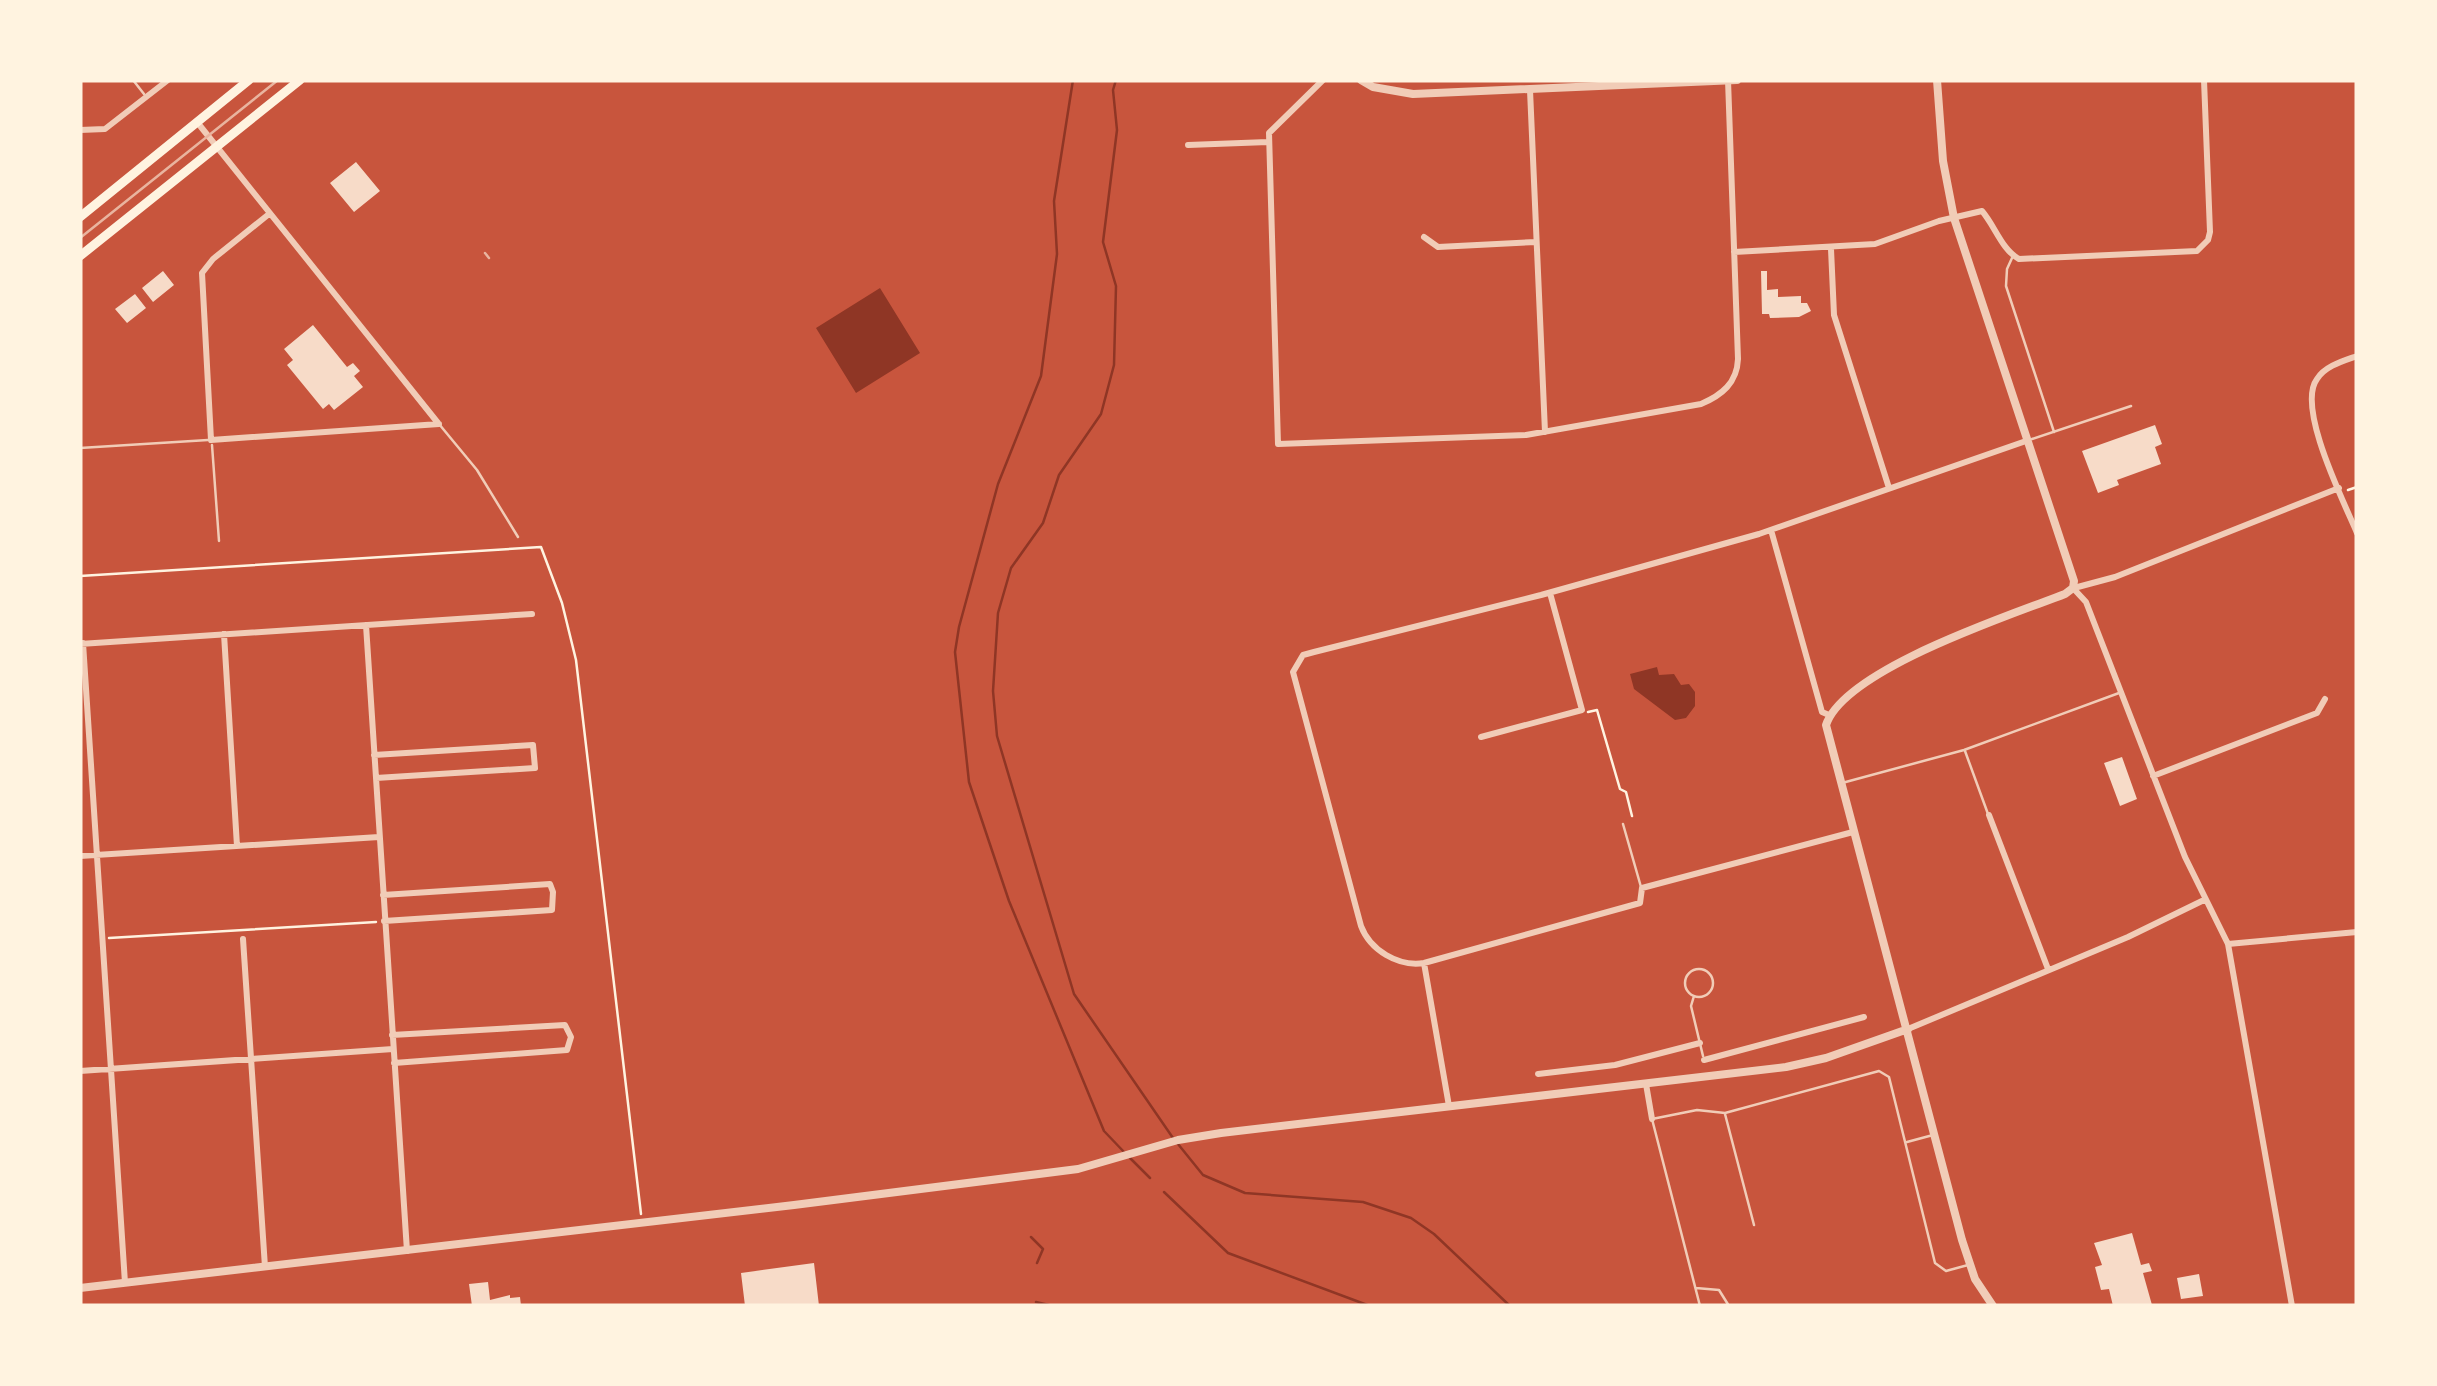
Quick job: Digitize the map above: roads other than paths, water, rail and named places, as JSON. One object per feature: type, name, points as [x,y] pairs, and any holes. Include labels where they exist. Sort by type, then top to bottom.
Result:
[{"type":"main road","points":[[80,217],[250,80]]},
{"type":"main road","points":[[80,256],[300,80]]},
{"type":"street","points":[[80,130],[105,129],[168,80]]},
{"type":"street","points":[[1322,80],[1269,133],[1278,444],[1545,432],[1701,404],[1718,397],[1734,378],[1738,358],[1728,80]]},
{"type":"street","points":[[1360,80],[1373,87],[1413,94],[1736,80]]},
{"type":"street","points":[[1937,80],[1942,161],[1954,218],[2026,441],[2074,574],[2073,588],[2086,602],[2204,900],[2228,944],[2292,1306]]},
{"type":"street","points":[[1734,252],[1875,244],[1982,211],[2013,257],[2074,258],[2201,249],[2210,232],[2204,80]]},
{"type":"street","points":[[1530,90],[1545,432]]},
{"type":"street","points":[[197,122],[439,424]]},
{"type":"street","points":[[1188,145],[1268,142]]},
{"type":"street","points":[[269,214],[213,259],[202,273],[211,440],[439,424]]},
{"type":"street","points":[[1424,237],[1438,247],[1536,242]]},
{"type":"street","points":[[1831,249],[1834,316],[1889,488]]},
{"type":"street","points":[[2357,356],[2323,372],[2314,382],[2310,396],[2315,423],[2357,533]]},
{"type":"street","points":[[1853,832],[1642,888],[1640,903],[1424,963],[1401,962],[1366,938],[1293,672],[1302,656],[1314,652],[1550,593],[1771,530],[2026,441]]},
{"type":"street","points":[[1993,1306],[1970,1264],[1826,724],[1830,716],[1871,681],[1905,660],[2073,588],[2115,577],[2343,491]]},
{"type":"street","points":[[1771,530],[1821,707],[1830,716]]},
{"type":"street","points":[[1481,737],[1582,710],[1550,593]]},
{"type":"street","points":[[125,1283],[82,644],[532,614]]},
{"type":"street","points":[[366,625],[407,1251]]},
{"type":"street","points":[[224,634],[238,846]]},
{"type":"street","points":[[2153,776],[2317,713],[2324,699]]},
{"type":"street","points":[[374,754],[533,745],[535,768],[376,778]]},
{"type":"street","points":[[1989,815],[2048,969]]},
{"type":"street","points":[[80,856],[379,837]]},
{"type":"street","points":[[383,895],[550,884],[554,902],[552,910],[384,921]]},
{"type":"street","points":[[1705,1068],[1826,1058],[1908,1030],[2128,937],[2204,900]]},
{"type":"street","points":[[2228,944],[2357,932]]},
{"type":"street","points":[[243,939],[265,1267]]},
{"type":"street","points":[[1424,963],[1450,1106]]},
{"type":"street","points":[[80,1288],[1084,1168],[1192,1138],[1646,1084],[1864,1017]]},
{"type":"street","points":[[392,1035],[565,1025],[571,1037],[567,1050],[394,1063]]},
{"type":"street","points":[[1538,1074],[1615,1065],[1700,1043]]},
{"type":"street","points":[[80,1071],[393,1049]]},
{"type":"street","points":[[1646,1084],[1652,1119]]},
{"type":"lane","points":[[132,80],[146,97]]},
{"type":"lane","points":[[2013,257],[2007,269],[2006,286],[2054,432]]},
{"type":"lane","points":[[2026,441],[2131,406]]},
{"type":"lane","points":[[439,424],[476,470],[518,537]]},
{"type":"lane","points":[[80,448],[211,440],[218,541]]},
{"type":"lane","points":[[1840,783],[1964,750],[2120,693]]},
{"type":"lane","points":[[1964,750],[1989,815]]},
{"type":"lane","points":[[1623,824],[1642,888]]},
{"type":"lane","points":[[1698,969],[1706,971],[1712,978],[1712,987],[1707,994],[1694,996],[1686,986],[1687,977],[1698,969]]},
{"type":"lane","points":[[1694,996],[1690,1006],[1705,1068]]},
{"type":"lane","points":[[1700,1306],[1652,1119],[1698,1110],[1725,1113],[1884,1072],[1935,1263],[1946,1271],[1970,1264]]},
{"type":"lane","points":[[1725,1113],[1754,1225]]},
{"type":"lane","points":[[1905,1142],[1934,1135]]},
{"type":"lane","points":[[1695,1288],[1719,1290],[1729,1306]]},
{"type":"waterway","points":[[1073,80],[1054,201],[1057,254],[1041,376],[998,484],[955,652],[969,782],[1009,901],[1104,1131],[1125,1153]]},
{"type":"waterway","points":[[1116,80],[1113,90],[1117,130],[1103,242],[1116,286],[1114,365],[1101,414],[1059,475],[1043,523],[1011,568],[998,613],[993,691],[997,736],[1074,994],[1173,1138]]},
{"type":"waterway","points":[[1178,1144],[1203,1175],[1245,1193],[1363,1202],[1411,1218],[1434,1234],[1510,1306]]},
{"type":"waterway","points":[[1130,1158],[1150,1178]]},
{"type":"waterway","points":[[1164,1192],[1228,1253],[1370,1306]]},
{"type":"waterway","points":[[1031,1237],[1043,1249],[1037,1263]]},
{"type":"waterway","points":[[1036,1302],[1049,1305]]},
{"type":"tram line","points":[[80,238],[278,80]]},
{"type":"tram line","points":[[485,253],[489,258]]}]
